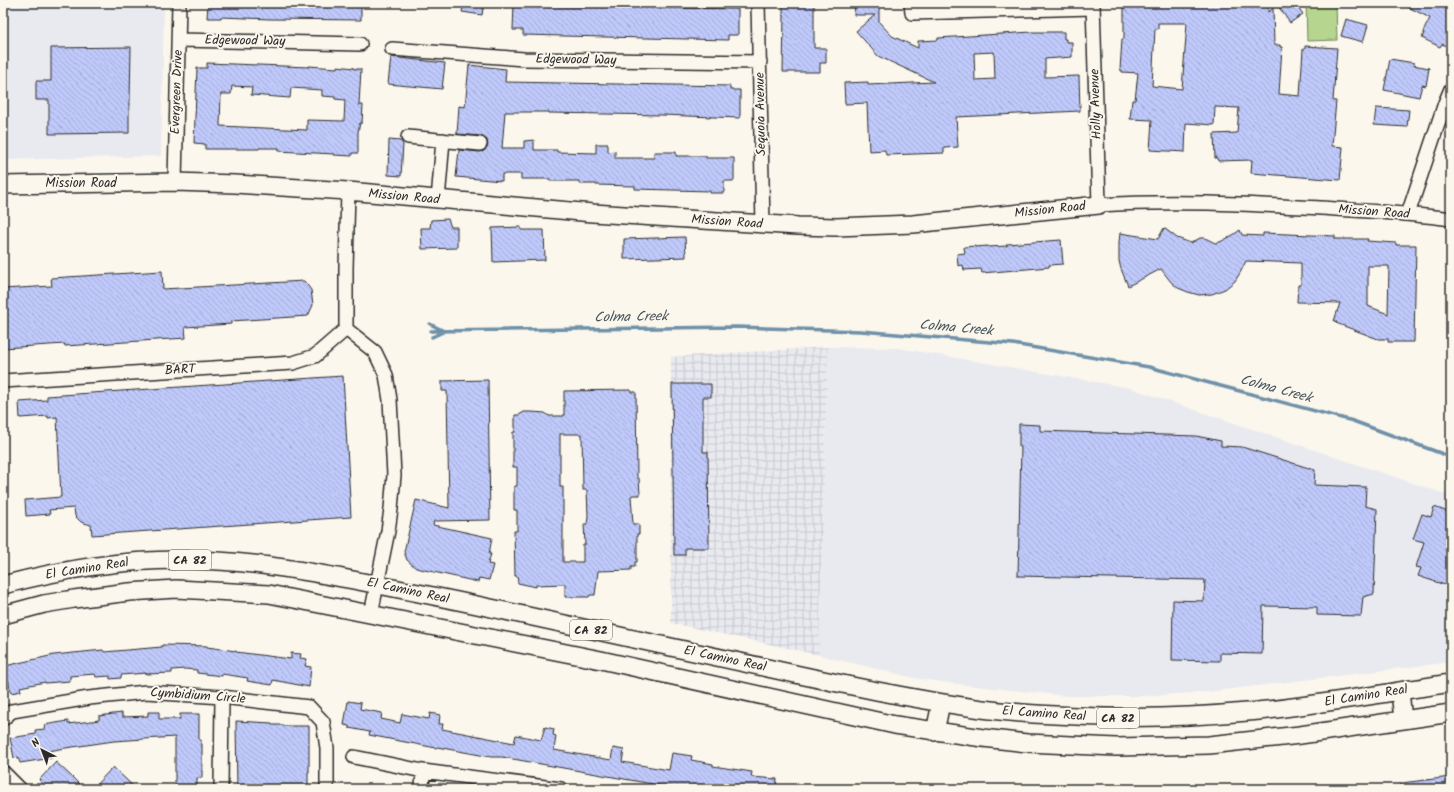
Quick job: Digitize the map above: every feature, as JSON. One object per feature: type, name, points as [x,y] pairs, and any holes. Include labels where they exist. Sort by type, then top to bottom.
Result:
[{"type":"main road","name":"Mission Road","points":[[3,184],[175,182],[235,184],[348,191],[608,214],[763,225],[836,227],[898,225],[1099,205]]},
{"type":"main road","name":"El Camino Real","points":[[3,585],[84,568],[128,562],[176,560],[263,564],[378,585],[895,695],[987,710],[1030,714],[1162,718],[1251,712],[1451,683]]},
{"type":"main road","name":"El Camino Real","points":[[3,615],[44,604],[129,592],[176,589],[269,594],[601,660],[840,714],[935,732],[1027,743],[1116,747],[1163,747],[1256,741],[1451,713]]},
{"type":"main road","points":[[686,679],[704,655]]},
{"type":"main road","points":[[1400,691],[1403,720]]},
{"type":"main road","points":[[935,732],[941,703]]},
{"type":"street","name":"Evergreen Drive","points":[[175,182],[179,3]]},
{"type":"street","name":"Sequoia Avenue","points":[[758,3],[763,225]]},
{"type":"street","points":[[911,3],[912,13],[1093,6]]},
{"type":"street","name":"Holly Avenue","points":[[1093,6],[1099,205]]},
{"type":"street","name":"Edgewood Way","points":[[178,40],[360,44]]},
{"type":"street","name":"Edgewood Way","points":[[392,49],[524,59],[760,62]]},
{"type":"street","points":[[1408,214],[1451,89]]},
{"type":"street","points":[[408,137],[480,144]]},
{"type":"street","points":[[438,200],[443,140]]},
{"type":"street","points":[[348,191],[346,329],[375,352],[386,374],[390,400],[393,451],[394,475],[388,532],[371,614]]},
{"type":"street","name":"Mission Road","points":[[1099,205],[1207,202],[1408,214],[1451,219]]},
{"type":"street","name":"BART","points":[[3,381],[293,363],[314,356],[346,329]]},
{"type":"street","name":"Cymbidium Circle","points":[[3,719],[12,711],[89,698],[139,692],[222,697],[309,707],[323,722],[327,748],[326,789]]},
{"type":"street","points":[[221,789],[222,697]]},
{"type":"street","points":[[354,757],[423,771],[562,789]]},
{"type":"street","points":[[422,789],[423,771]]},
{"type":"street","points":[[3,772],[20,789]]},
{"type":"shaded area","points":[[3,3],[164,3],[161,156],[3,160]]},
{"type":"shaded area","points":[[828,347],[898,348],[1130,388],[1451,496],[1451,662],[1207,692],[1144,696],[1067,696],[914,678],[819,655]]},
{"type":"shaded area","points":[[828,347],[819,655],[671,623],[671,357]]},
{"type":"green space","points":[[1306,3],[1336,3],[1337,40],[1307,41]]},
{"type":"building","points":[[208,3],[361,3],[361,20],[207,18]]},
{"type":"building","points":[[464,3],[484,3],[482,15],[462,12]]},
{"type":"building","points":[[514,3],[558,3],[558,6],[738,9],[738,35],[728,35],[728,40],[523,35],[523,30],[513,30]]},
{"type":"building","points":[[783,3],[814,3],[814,48],[826,48],[826,63],[820,63],[820,72],[783,72]]},
{"type":"building","points":[[855,3],[879,3],[879,22],[892,36],[918,48],[918,41],[938,40],[938,38],[1032,32],[1064,32],[1064,39],[1066,39],[1066,42],[1072,42],[1072,57],[1045,59],[1045,77],[1079,76],[1080,111],[956,117],[958,147],[944,148],[944,153],[886,155],[885,150],[869,151],[867,103],[845,104],[844,83],[868,82],[868,85],[934,82],[878,56],[856,31],[875,15],[854,15]],"holes":[[[994,52],[995,79],[975,80],[974,53]]]},
{"type":"building","points":[[1124,3],[1268,3],[1268,12],[1273,8],[1274,45],[1280,45],[1280,47],[1282,47],[1279,94],[1300,96],[1303,49],[1305,49],[1305,46],[1337,48],[1333,101],[1336,101],[1332,146],[1343,147],[1340,180],[1251,173],[1252,160],[1218,161],[1217,158],[1215,158],[1214,134],[1237,133],[1239,108],[1215,107],[1214,125],[1186,123],[1185,152],[1150,150],[1152,120],[1130,119],[1132,100],[1135,100],[1138,73],[1122,72],[1122,70],[1120,70],[1122,39],[1124,39]],"holes":[[[1158,23],[1187,23],[1182,89],[1152,86],[1155,29],[1158,29]]]},
{"type":"building","points":[[1276,3],[1295,3],[1303,14],[1290,23]]},
{"type":"building","points":[[1400,3],[1451,3],[1451,48],[1442,44],[1440,47],[1422,38],[1423,32],[1430,18]]},
{"type":"building","points":[[1346,19],[1368,25],[1363,42],[1341,36]]},
{"type":"building","points":[[131,47],[129,133],[49,134],[49,100],[36,100],[36,81],[51,81],[51,48]]},
{"type":"building","points":[[391,57],[445,63],[442,89],[388,84]]},
{"type":"building","points":[[1390,59],[1414,63],[1413,65],[1429,68],[1426,86],[1422,85],[1419,97],[1384,90]]},
{"type":"building","points":[[207,63],[337,68],[337,66],[361,69],[359,105],[363,105],[362,123],[360,123],[358,132],[358,153],[352,153],[352,156],[278,151],[279,148],[205,149],[205,144],[194,143],[197,68],[207,68]],"holes":[[[232,86],[252,87],[251,95],[290,98],[291,88],[322,90],[322,96],[335,97],[335,99],[345,100],[344,121],[307,120],[307,130],[220,126],[221,94],[231,94]]]},
{"type":"building","points":[[469,65],[506,69],[505,82],[730,86],[730,90],[740,90],[740,118],[505,112],[502,148],[524,148],[524,141],[534,140],[534,150],[557,150],[557,152],[596,153],[596,144],[608,144],[608,152],[615,151],[615,158],[654,158],[654,152],[676,152],[676,156],[734,158],[734,181],[724,181],[724,193],[710,193],[710,191],[635,189],[635,186],[579,184],[579,181],[521,179],[521,174],[502,174],[502,181],[456,177],[459,150],[480,152],[484,151],[488,145],[487,140],[481,136],[457,134],[459,106],[465,107]]},
{"type":"building","points":[[1376,108],[1409,110],[1407,127],[1374,125]]},
{"type":"building","points":[[389,140],[401,141],[403,144],[401,176],[388,175]]},
{"type":"building","points":[[448,219],[451,227],[457,227],[457,248],[422,249],[421,228],[430,228],[431,220]]},
{"type":"building","points":[[521,227],[521,230],[544,230],[545,260],[493,262],[492,228]]},
{"type":"building","points":[[1164,228],[1177,238],[1191,243],[1200,238],[1205,238],[1215,243],[1220,242],[1240,230],[1242,235],[1263,236],[1263,233],[1335,236],[1335,239],[1368,239],[1367,241],[1396,243],[1396,245],[1416,245],[1414,342],[1388,342],[1388,339],[1378,339],[1336,323],[1337,322],[1334,321],[1340,303],[1297,302],[1298,285],[1301,285],[1301,263],[1246,261],[1235,281],[1225,289],[1212,294],[1199,295],[1178,288],[1171,282],[1161,269],[1128,286],[1119,261],[1120,233],[1158,239]],"holes":[[[1368,266],[1389,266],[1388,314],[1368,306]]]},
{"type":"building","points":[[685,237],[686,257],[624,259],[624,239]]},
{"type":"building","points":[[1061,240],[1063,264],[1049,265],[1049,267],[982,273],[981,269],[964,270],[963,265],[958,266],[957,254],[965,253],[964,247],[1007,246],[1007,244]]},
{"type":"building","points":[[162,271],[163,289],[304,281],[311,290],[313,305],[308,316],[231,321],[231,324],[185,327],[186,338],[65,346],[65,344],[3,348],[3,289],[52,286],[51,278]]},
{"type":"building","points":[[343,376],[351,517],[92,535],[91,525],[81,522],[75,516],[74,508],[49,510],[50,514],[26,516],[25,500],[61,497],[57,417],[48,418],[48,416],[20,418],[19,402],[47,400],[47,396]]},
{"type":"building","points":[[488,380],[490,520],[434,521],[433,525],[492,538],[489,554],[491,554],[488,564],[493,565],[489,580],[479,578],[478,582],[416,568],[407,560],[404,552],[416,500],[449,508],[447,391],[442,391],[442,381]]},
{"type":"building","points":[[672,384],[711,384],[711,397],[703,397],[703,452],[708,452],[709,548],[685,548],[685,555],[674,555]]},
{"type":"building","points":[[631,390],[631,392],[636,392],[637,478],[639,478],[640,495],[631,496],[633,524],[639,524],[639,534],[637,534],[637,562],[635,562],[635,567],[631,567],[631,570],[598,571],[595,595],[590,595],[589,597],[565,597],[565,584],[536,585],[536,587],[518,583],[517,576],[515,576],[514,531],[517,531],[517,510],[514,510],[514,486],[517,486],[517,467],[513,467],[513,432],[515,432],[515,415],[519,415],[524,412],[532,412],[545,413],[549,416],[564,416],[564,391]],"holes":[[[560,434],[582,434],[583,490],[587,490],[588,516],[587,524],[584,524],[585,545],[583,545],[583,562],[563,562],[563,487],[560,487]]]},
{"type":"building","points":[[1019,424],[1040,425],[1040,431],[1196,436],[1221,441],[1221,446],[1242,447],[1315,470],[1314,485],[1366,487],[1365,506],[1377,509],[1374,594],[1363,597],[1361,616],[1317,615],[1317,607],[1263,606],[1262,654],[1220,653],[1220,661],[1172,660],[1173,600],[1204,601],[1205,580],[1018,576],[1021,447],[1019,447]]},
{"type":"building","points":[[1434,507],[1451,513],[1451,587],[1418,576],[1421,568],[1416,567],[1424,542],[1413,539],[1422,514],[1431,517]]},
{"type":"building","points":[[162,645],[207,646],[236,652],[291,659],[291,653],[301,654],[300,658],[307,659],[305,666],[311,667],[309,687],[273,680],[272,685],[247,681],[248,678],[222,674],[222,676],[197,673],[197,670],[185,669],[172,670],[172,673],[121,675],[121,678],[110,679],[110,676],[96,677],[95,674],[70,676],[70,681],[45,682],[20,687],[21,691],[11,693],[5,666],[54,655],[103,650],[104,652],[162,647]]},
{"type":"building","points":[[348,701],[361,703],[360,709],[382,713],[381,719],[400,723],[402,714],[429,719],[430,713],[440,715],[439,724],[443,724],[442,729],[514,743],[516,735],[541,740],[545,727],[554,729],[553,735],[556,736],[554,750],[611,760],[613,748],[624,750],[622,762],[669,770],[672,753],[692,756],[691,760],[713,764],[713,766],[752,772],[751,777],[777,779],[776,789],[680,789],[502,757],[491,757],[436,748],[369,735],[370,732],[349,728],[349,726],[344,725]]},
{"type":"building","points":[[148,712],[159,712],[159,719],[180,719],[180,714],[199,714],[199,740],[201,740],[202,744],[202,778],[197,778],[197,789],[175,789],[175,737],[114,741],[59,749],[45,752],[52,758],[20,763],[18,757],[14,758],[10,738],[36,734],[35,730],[45,729],[44,725],[68,721],[68,724],[99,720],[99,716],[122,713],[122,717],[148,716]]},
{"type":"building","points":[[236,721],[272,723],[272,725],[283,726],[309,726],[308,789],[237,789]]},
{"type":"building","points":[[56,762],[84,789],[48,789],[39,780]]},
{"type":"building","points":[[113,767],[136,789],[92,789]]},
{"type":"building","points":[[1451,777],[1451,789],[1401,789],[1401,783]]},
{"type":"waterway","name":"Colma Creek","points":[[430,324],[442,330]]},
{"type":"waterway","name":"Colma Creek","points":[[431,331],[737,327],[861,331],[1013,344],[1149,367],[1353,421],[1451,457]]},
{"type":"waterway","name":"Colma Creek","points":[[432,337],[443,332]]}]
